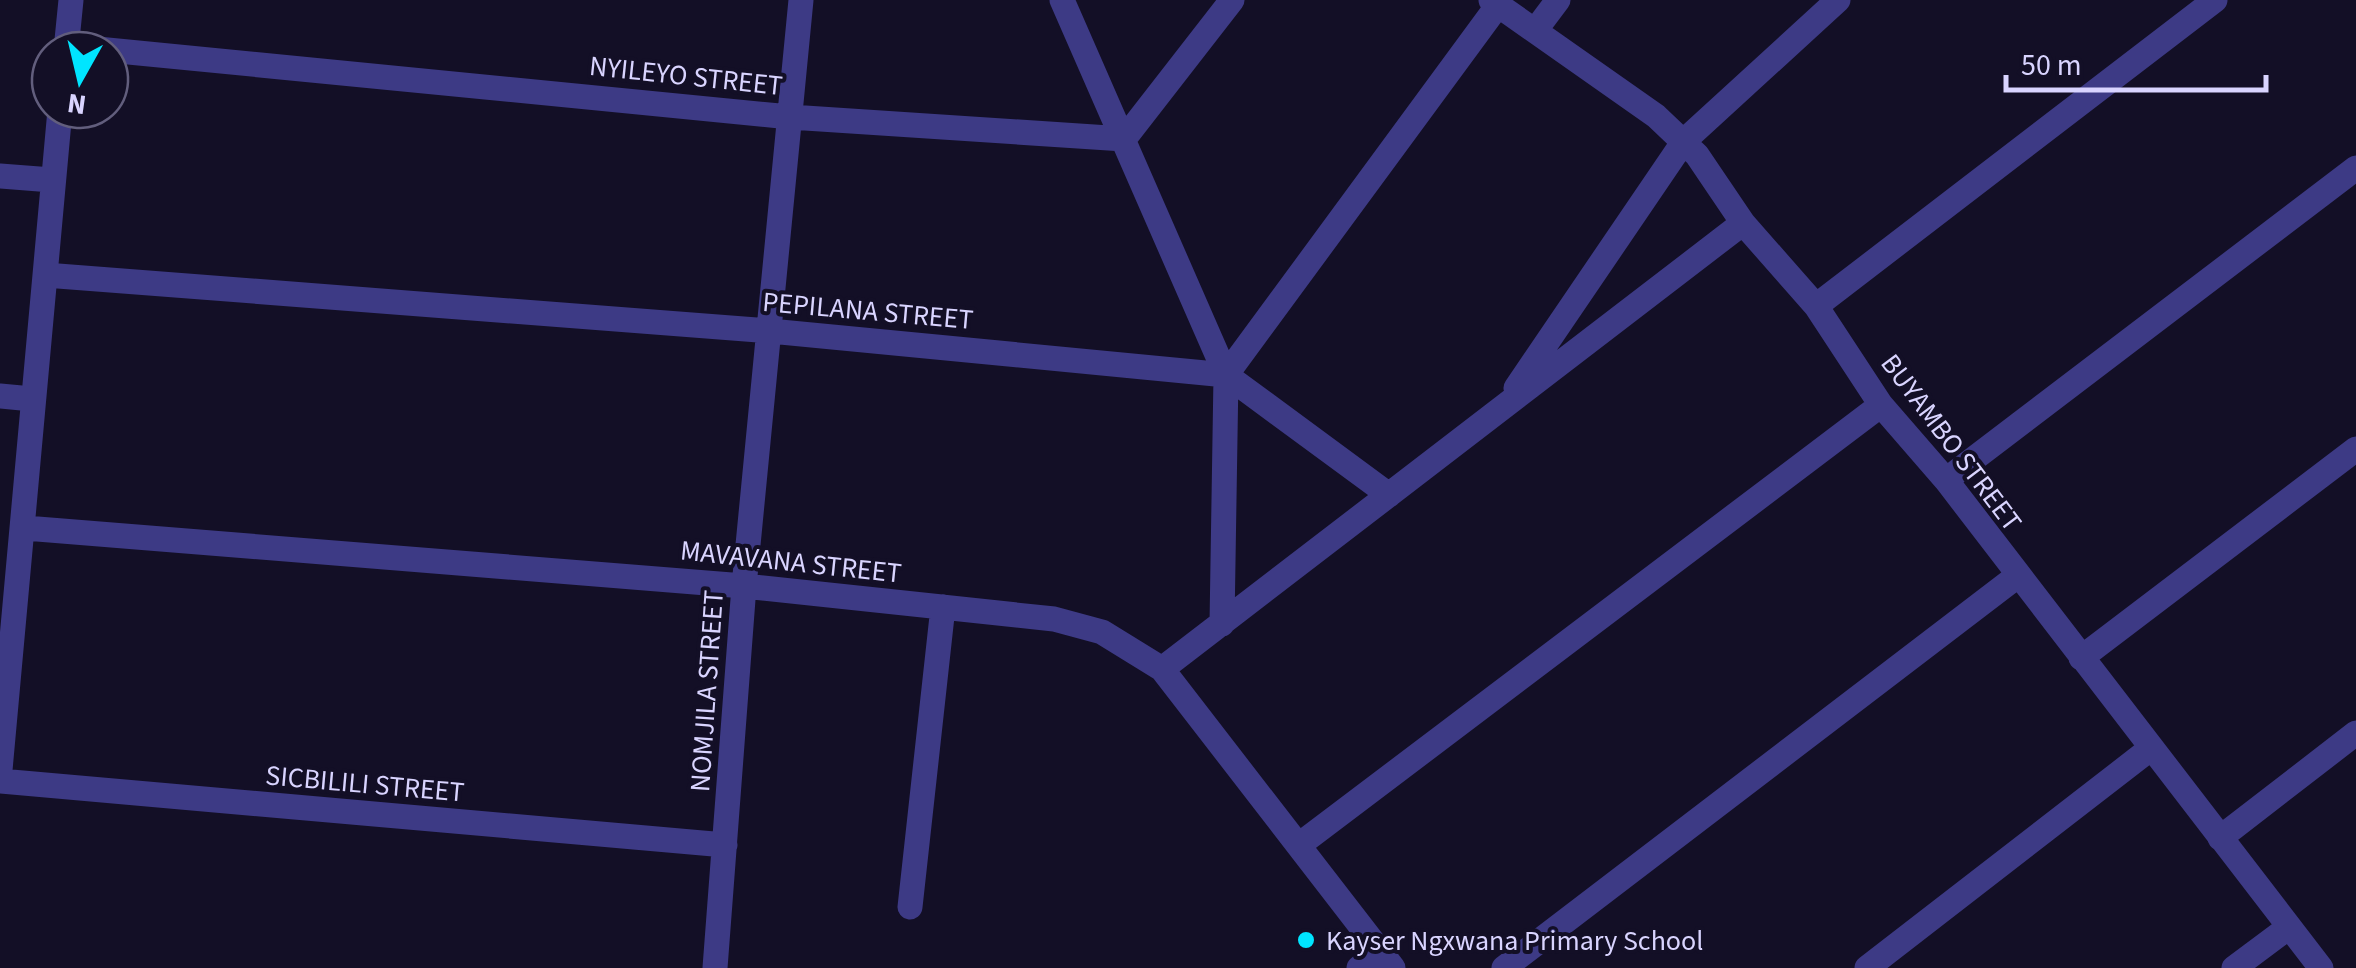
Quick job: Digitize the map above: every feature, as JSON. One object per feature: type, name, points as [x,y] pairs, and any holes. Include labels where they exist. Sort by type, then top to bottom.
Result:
[{"type":"street","points":[[68,30],[71,0]]},
{"type":"street","name":"NOMJILA STREET","points":[[714,968],[744,586],[801,0]]},
{"type":"street","points":[[1062,0],[1226,375],[1222,624]]},
{"type":"street","points":[[1124,139],[1232,0]]},
{"type":"street","points":[[1537,28],[1558,0]]},
{"type":"street","points":[[1502,408],[1684,141],[1838,0]]},
{"type":"street","points":[[1816,306],[2215,0]]},
{"type":"street","points":[[1226,375],[1495,2]]},
{"type":"street","name":"BUYAMBO STREET","points":[[1495,2],[1537,28],[1684,141],[1743,223],[1816,306],[1881,405],[1946,480],[2016,577],[2321,968]]},
{"type":"street","name":"NYILEYO STREET","points":[[130,53],[451,80],[790,117],[1124,139]]},
{"type":"street","points":[[0,770],[6,624],[25,528],[32,399],[58,130]]},
{"type":"street","points":[[1946,480],[2356,168]]},
{"type":"street","points":[[0,176],[52,180]]},
{"type":"street","points":[[1162,669],[1743,223]]},
{"type":"street","name":"PEPILANA STREET","points":[[45,276],[770,331],[1226,375]]},
{"type":"street","points":[[1226,375],[1389,495]]},
{"type":"street","points":[[0,396],[32,399]]},
{"type":"street","points":[[1299,845],[1881,405]]},
{"type":"street","points":[[2081,658],[2356,449]]},
{"type":"street","name":"MAVAVANA STREET","points":[[25,528],[744,586],[1054,619],[1086,628],[1136,650],[1162,669],[1387,959]]},
{"type":"street","points":[[1504,968],[2016,577]]},
{"type":"street","points":[[910,907],[943,606]]},
{"type":"street","points":[[2220,838],[2356,733]]},
{"type":"street","points":[[1867,968],[2150,749]]},
{"type":"street","name":"SICBILILI STREET","points":[[0,781],[725,845]]},
{"type":"street","points":[[2234,968],[2289,927]]},
{"type":"street","points":[[1360,968],[1387,959]]},
{"type":"place","name":"Kayser Ngxwana Primary School","points":[[1306,940]]}]
